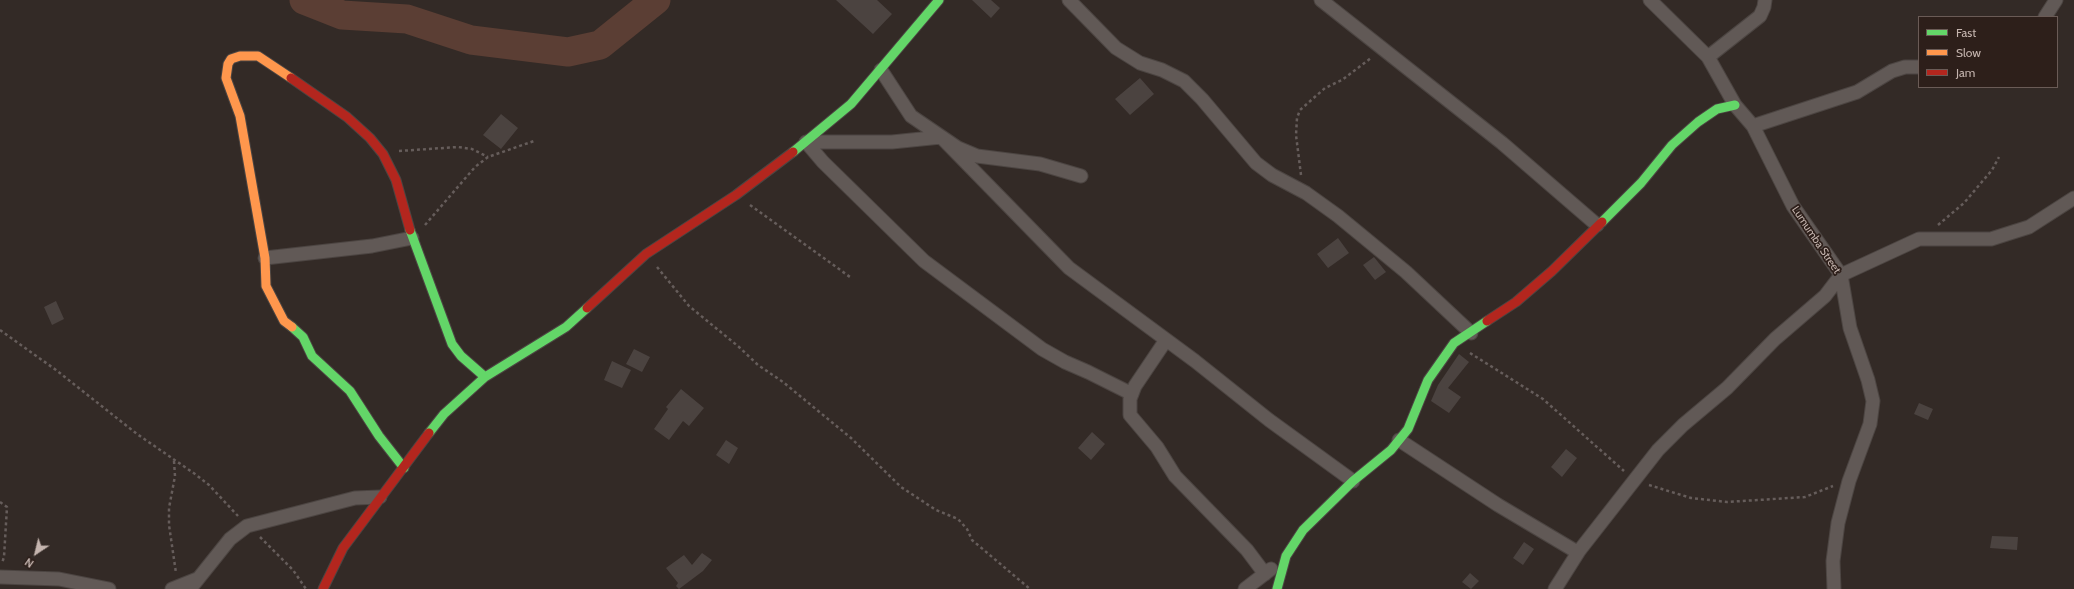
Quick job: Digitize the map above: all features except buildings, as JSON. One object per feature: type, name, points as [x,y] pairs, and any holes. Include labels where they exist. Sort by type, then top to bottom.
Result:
[{"type":"street","points":[[323,589],[343,548],[444,414],[485,377],[566,327],[646,254],[736,195],[806,142],[851,104],[939,0]]},
{"type":"street","points":[[1069,0],[1116,48],[1140,63],[1162,70],[1184,81],[1216,114],[1256,163],[1272,175],[1306,193],[1338,216],[1406,272],[1471,333]]},
{"type":"street","points":[[1321,0],[1502,143],[1597,225]]},
{"type":"street","name":"Lumumba Street","points":[[1650,0],[1708,57],[1735,105],[1753,126],[1793,206],[1841,275],[1850,328],[1868,380],[1873,401],[1870,424],[1849,481],[1837,531],[1833,561],[1834,589]]},
{"type":"street","points":[[1708,57],[1760,16],[1765,0]]},
{"type":"street","points":[[2046,16],[2056,0]]},
{"type":"street","points":[[404,468],[378,436],[350,391],[312,356],[303,338],[284,321],[266,286],[265,258],[240,116],[226,78],[228,64],[231,59],[240,56],[258,56],[268,62],[347,117],[370,138],[383,154],[396,180],[412,238],[452,344],[461,356],[485,377]]},
{"type":"street","points":[[1753,126],[1857,92],[1892,71],[1905,67],[1918,67]]},
{"type":"street","points":[[881,70],[911,116],[958,148],[978,156],[1040,164],[1081,176]]},
{"type":"street","points":[[1245,589],[1266,574],[1286,556],[1303,530],[1353,481],[1378,462],[1399,440],[1408,429],[1428,380],[1454,344],[1522,297],[1552,271],[1641,183],[1672,145],[1698,122],[1717,109],[1735,105]]},
{"type":"street","points":[[806,142],[892,142],[941,137]]},
{"type":"street","points":[[941,137],[1069,268],[1166,340],[1269,420],[1353,481]]},
{"type":"street","points":[[806,142],[823,162],[924,261],[1042,349],[1065,362],[1132,394]]},
{"type":"street","points":[[1555,589],[1578,552],[1633,480],[1673,435],[1727,388],[1775,339],[1825,296],[1841,275],[1919,239],[1990,240],[2029,227],[2074,198]]},
{"type":"street","points":[[265,258],[372,246],[412,238]]},
{"type":"street","points":[[1166,340],[1155,355],[1132,394],[1128,409],[1130,415],[1157,447],[1175,476],[1247,550],[1266,574]]},
{"type":"street","points":[[1399,440],[1498,505],[1578,552]]},
{"type":"street","points":[[184,586],[230,538],[247,526],[355,498],[380,497]]},
{"type":"street","points":[[1277,589],[1286,556]]},
{"type":"street","points":[[0,577],[59,579],[109,589]]},
{"type":"path","points":[[1306,193],[1296,135],[1297,118],[1300,110],[1307,102],[1325,88],[1342,80],[1370,58],[1385,52]]},
{"type":"path","points":[[412,238],[476,167],[488,157],[534,141]]},
{"type":"path","points":[[383,154],[408,150],[458,147],[472,149],[488,157]]},
{"type":"path","points":[[1919,239],[1964,203],[1992,170],[1999,157]]},
{"type":"path","points":[[736,195],[850,277]]},
{"type":"path","points":[[646,254],[689,306],[739,347],[758,365],[782,382],[851,438],[901,487],[936,510],[958,519],[967,529],[972,540],[1030,589]]},
{"type":"path","points":[[0,330],[209,485],[247,526],[293,570],[306,589]]},
{"type":"path","points":[[1454,344],[1543,399],[1633,480],[1690,498],[1727,502],[1805,497],[1849,481]]},
{"type":"path","points":[[174,460],[175,476],[169,508],[169,525],[184,586]]},
{"type":"path","points":[[0,502],[7,507],[4,557],[0,567]]},
{"type":"waterway","points":[[304,0],[342,15],[407,19],[471,40],[568,52],[600,45],[656,0]]},
{"type":"traffic: fast","points":[[793,152],[851,104],[939,0]]},
{"type":"traffic: fast","points":[[1602,222],[1641,183],[1672,145],[1698,122],[1717,109],[1735,105]]},
{"type":"traffic: fast","points":[[410,230],[452,344],[461,356],[485,377]]},
{"type":"traffic: fast","points":[[429,433],[444,414],[485,377],[566,327],[587,308]]},
{"type":"traffic: fast","points":[[1277,589],[1286,556],[1303,530],[1353,481],[1391,450],[1408,429],[1428,380],[1454,343],[1487,321]]},
{"type":"traffic: fast","points":[[292,327],[303,337],[312,356],[350,391],[379,436],[404,468]]},
{"type":"traffic: slow","points":[[291,78],[258,56],[240,56],[231,59],[228,64],[226,78],[240,116],[265,258],[266,286],[284,321],[292,327]]},
{"type":"traffic: jam","points":[[291,78],[347,117],[370,138],[383,154],[396,180],[410,230]]},
{"type":"traffic: jam","points":[[587,308],[646,254],[736,195],[793,152]]},
{"type":"traffic: jam","points":[[1487,321],[1516,302],[1552,271],[1602,222]]},
{"type":"traffic: jam","points":[[323,589],[343,548],[429,433]]}]
